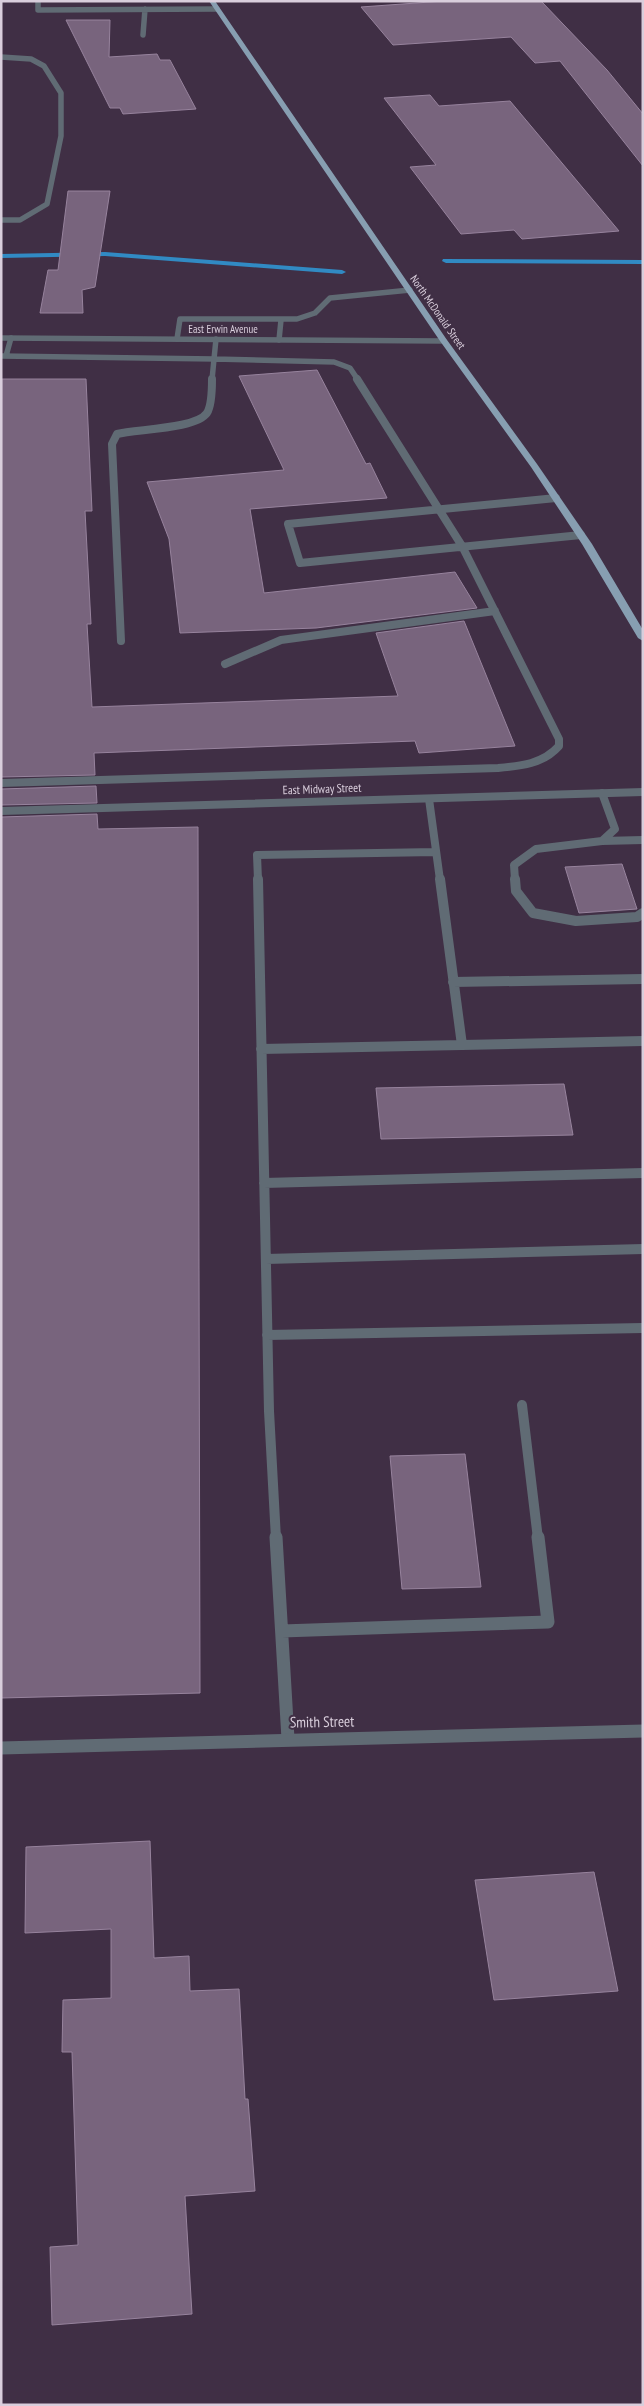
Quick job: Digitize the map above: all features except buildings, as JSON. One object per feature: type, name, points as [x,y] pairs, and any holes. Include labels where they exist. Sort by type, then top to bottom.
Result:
[{"type":"main road","name":"North McDonald Street","points":[[212,1],[444,340],[556,498],[643,638]]},
{"type":"street","points":[[38,1],[38,10],[217,9]]},
{"type":"street","points":[[143,35],[145,9]]},
{"type":"street","points":[[1,57],[31,59],[44,66],[61,93],[61,136],[47,204],[20,220],[1,220]]},
{"type":"street","points":[[177,339],[180,319],[282,320],[315,313],[330,298],[410,290]]},
{"type":"street","points":[[280,340],[282,320]]},
{"type":"street","name":"East Erwin Avenue","points":[[1,338],[444,340]]},
{"type":"street","points":[[1,784],[498,768],[534,762],[554,753],[559,746],[559,739],[462,546],[350,368],[334,362],[320,360],[4,356],[11,338]]},
{"type":"street","points":[[121,642],[112,444],[118,434],[128,430],[199,420],[207,412],[216,339]]},
{"type":"street","points":[[556,498],[288,524],[300,563],[581,536]]},
{"type":"street","points":[[225,664],[281,640],[495,611]]},
{"type":"street","name":"East Midway Street","points":[[1,811],[643,792]]},
{"type":"street","points":[[602,793],[615,829],[602,841]]},
{"type":"street","points":[[429,799],[462,1045]]},
{"type":"street","points":[[643,840],[602,841],[536,849],[514,865],[516,892],[533,912],[576,921],[637,916],[643,913]]},
{"type":"street","points":[[288,1739],[269,1411],[257,855],[436,852]]},
{"type":"street","points":[[453,982],[643,979]]},
{"type":"street","points":[[261,1049],[643,1041]]},
{"type":"street","points":[[264,1183],[643,1173]]},
{"type":"street","points":[[266,1259],[643,1249]]},
{"type":"street","points":[[268,1335],[643,1328]]},
{"type":"street","points":[[282,1630],[548,1622],[522,1405]]},
{"type":"street","name":"Smith Street","points":[[1,1748],[643,1731]]},
{"type":"waterway","points":[[1,256],[105,254],[342,272]]},
{"type":"waterway","points":[[446,261],[643,262]]}]
